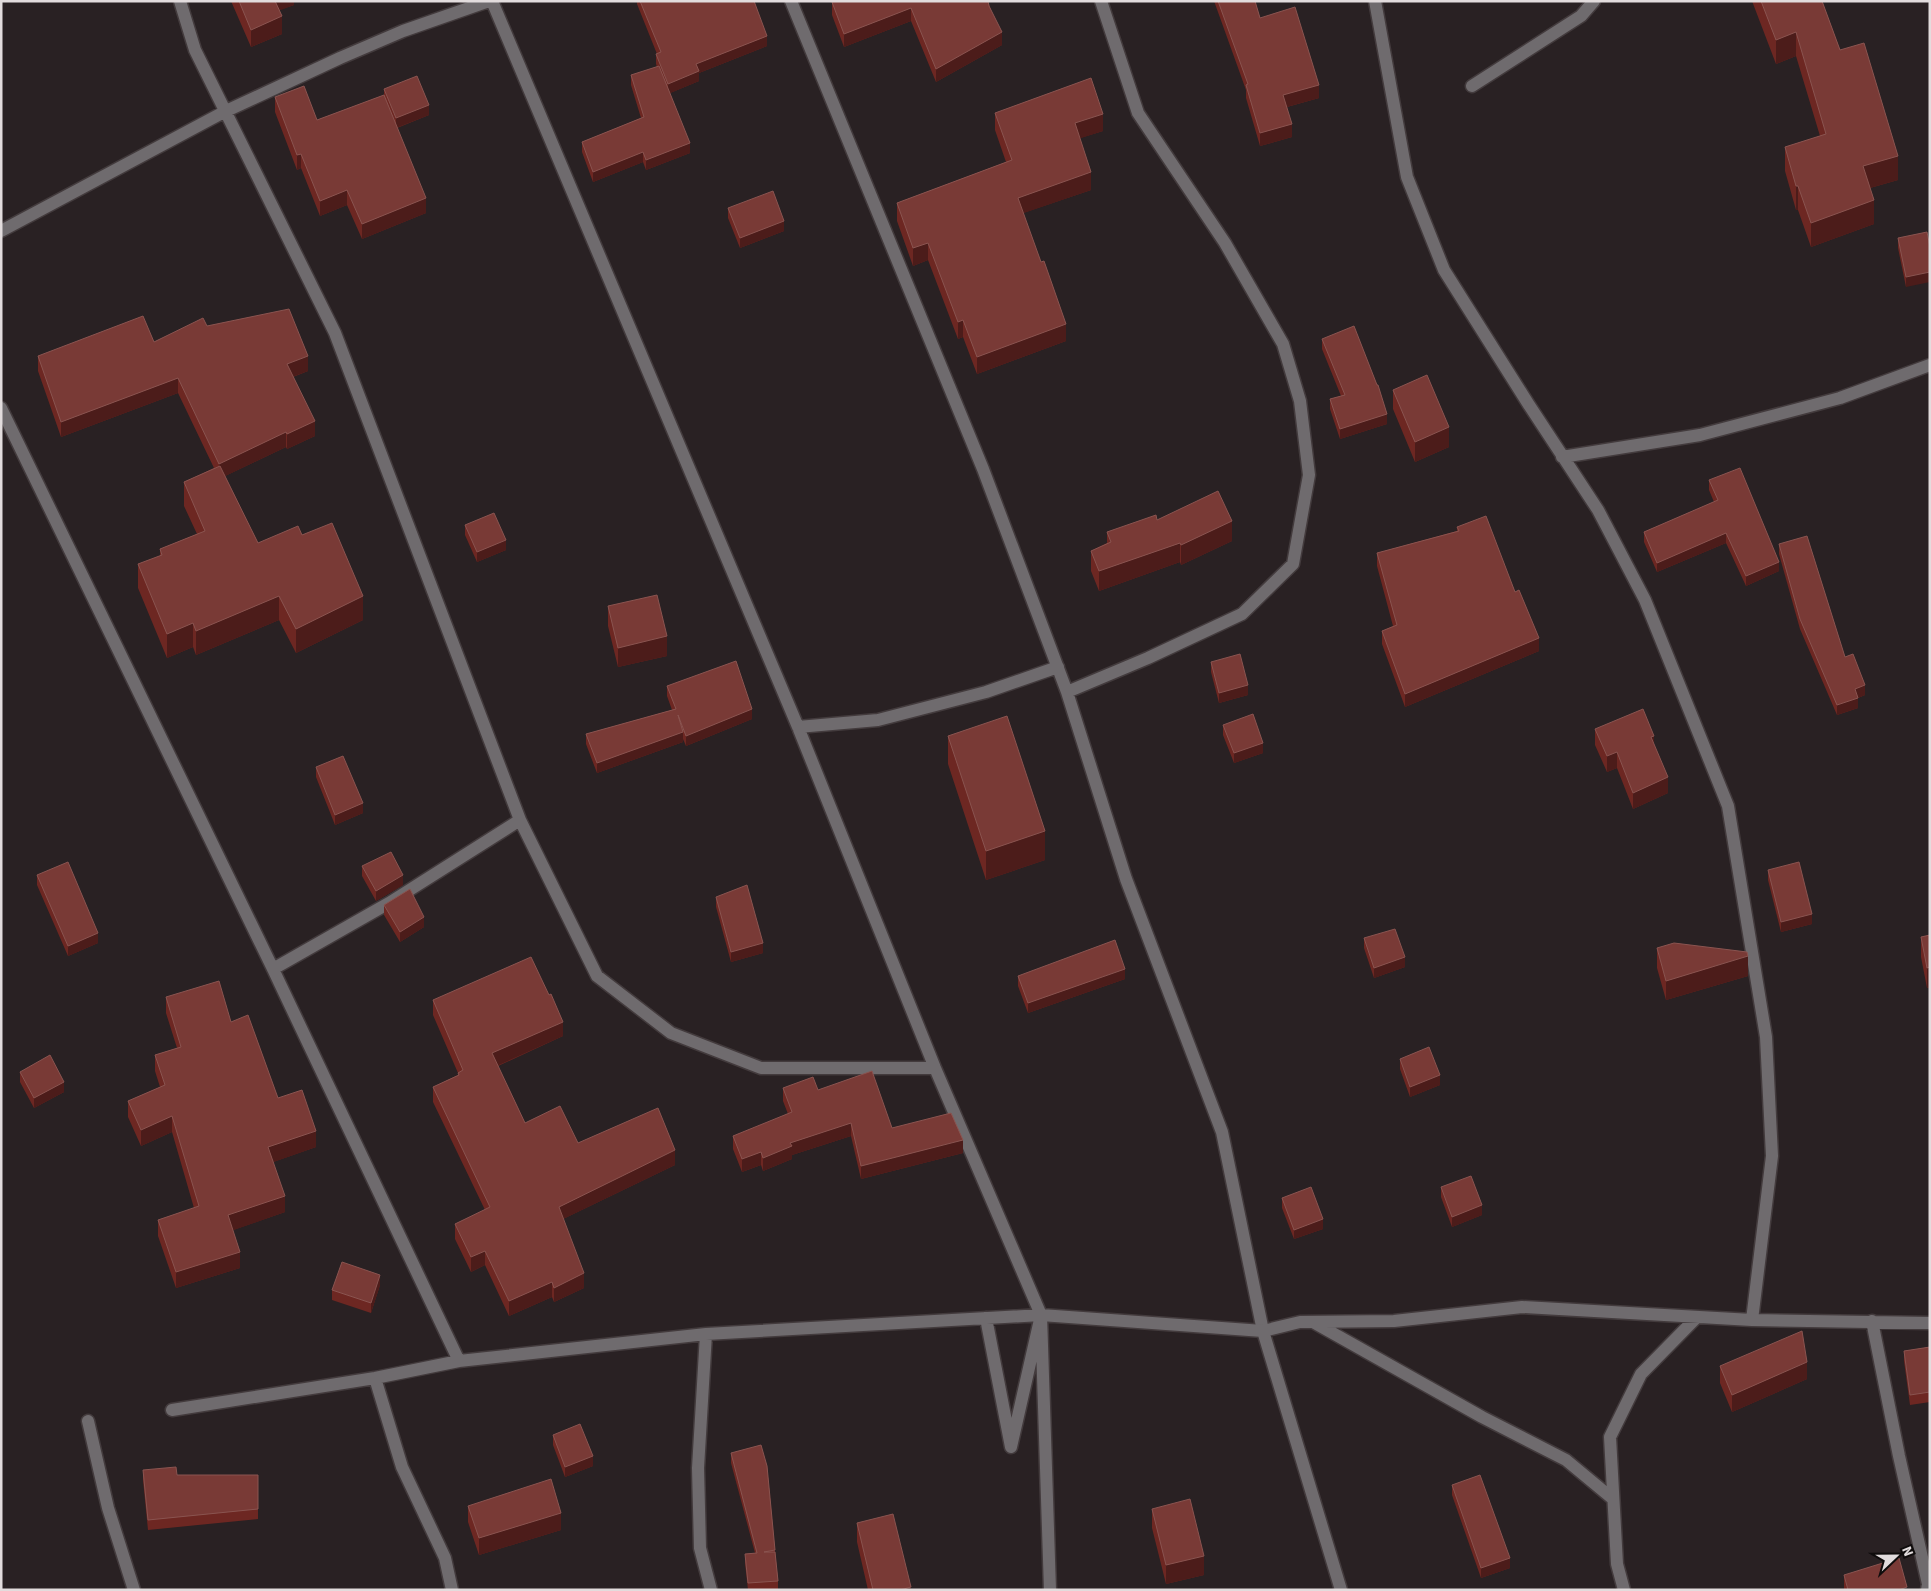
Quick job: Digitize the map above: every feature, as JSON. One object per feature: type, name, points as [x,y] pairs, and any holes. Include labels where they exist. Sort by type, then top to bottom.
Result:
[{"type":"street","points":[[180,1],[195,50],[335,333],[520,820],[597,976],[671,1033],[761,1068],[935,1068]]},
{"type":"street","points":[[1,231],[224,112],[394,34],[491,1],[798,727],[935,1068],[1041,1315],[1050,1590]]},
{"type":"street","points":[[791,1],[983,469],[1067,692],[1126,879],[1222,1132],[1263,1331],[1341,1590]]},
{"type":"street","points":[[1067,692],[1148,658],[1242,614],[1294,564],[1309,475],[1300,401],[1283,344],[1225,243],[1138,113],[1101,1]]},
{"type":"street","points":[[1375,1],[1407,178],[1444,270],[1598,510],[1645,600],[1728,806],[1766,1036],[1772,1156],[1752,1320]]},
{"type":"street","points":[[1472,86],[1581,16],[1594,1]]},
{"type":"street","points":[[1562,456],[1700,435],[1840,398],[1930,365]]},
{"type":"street","points":[[1,408],[273,969],[459,1361]]},
{"type":"street","points":[[798,727],[878,720],[986,692],[1058,667]]},
{"type":"street","points":[[273,969],[389,903],[520,820]]},
{"type":"street","points":[[172,1410],[375,1378],[459,1361],[706,1334],[1041,1315],[1263,1331],[1300,1322],[1394,1321],[1522,1307],[1752,1320],[1930,1323]]},
{"type":"street","points":[[986,1318],[1011,1447],[1041,1315]]},
{"type":"street","points":[[1624,1590],[1617,1564],[1610,1437],[1641,1374],[1697,1316]]},
{"type":"street","points":[[1872,1321],[1899,1456],[1928,1584],[1927,1590]]},
{"type":"street","points":[[1313,1322],[1474,1412],[1566,1460],[1613,1499]]},
{"type":"street","points":[[706,1334],[698,1468],[700,1548],[711,1590]]},
{"type":"street","points":[[375,1378],[402,1467],[445,1558],[452,1590]]},
{"type":"street","points":[[88,1421],[108,1508],[134,1590]]},
{"type":"building","points":[[239,1],[275,1],[282,16],[251,30]]},
{"type":"building","points":[[640,1],[754,1],[767,36],[696,64],[699,71],[668,84],[656,54],[661,52]]},
{"type":"building","points":[[833,1],[988,1],[1002,32],[936,69],[911,8],[844,34]]},
{"type":"building","points":[[1218,1],[1255,1],[1260,18],[1295,7],[1319,85],[1283,95],[1292,124],[1260,133],[1246,85],[1248,84]]},
{"type":"building","points":[[1761,1],[1822,1],[1840,50],[1864,43],[1898,156],[1863,166],[1874,200],[1811,223],[1798,186],[1796,186],[1785,147],[1826,134],[1796,32],[1776,40]]},
{"type":"building","points":[[659,66],[690,143],[646,160],[643,152],[593,172],[582,142],[644,117],[631,75]]},
{"type":"building","points":[[417,76],[429,105],[396,118],[384,89]]},
{"type":"building","points":[[1091,78],[1103,114],[1075,123],[1091,172],[1018,198],[1041,262],[1044,261],[1066,324],[977,357],[963,320],[958,322],[928,243],[913,248],[897,203],[1012,160],[995,113]]},
{"type":"building","points":[[304,86],[317,120],[384,95],[426,198],[362,224],[347,190],[320,201],[301,154],[297,155],[275,97]]},
{"type":"building","points":[[773,191],[784,221],[740,238],[728,208]]},
{"type":"building","points":[[1927,232],[1930,247],[1930,272],[1906,277],[1898,238]]},
{"type":"building","points":[[289,309],[308,356],[287,364],[315,421],[287,434],[286,432],[219,464],[178,378],[61,422],[38,356],[143,316],[154,342],[203,318],[207,326]]},
{"type":"building","points":[[1354,326],[1378,385],[1387,414],[1340,429],[1330,399],[1345,395],[1322,339]]},
{"type":"building","points":[[1427,375],[1449,427],[1415,442],[1393,390]]},
{"type":"building","points":[[220,466],[258,543],[298,526],[302,535],[332,523],[363,596],[296,629],[279,596],[196,631],[193,623],[167,634],[138,564],[162,555],[160,549],[205,531],[184,482]]},
{"type":"building","points":[[1740,468],[1779,562],[1746,576],[1726,533],[1657,563],[1644,532],[1718,500],[1709,480]]},
{"type":"building","points":[[1218,491],[1232,521],[1181,545],[1180,543],[1099,571],[1091,551],[1111,542],[1107,532],[1156,515],[1157,520]]},
{"type":"building","points":[[494,513],[506,540],[477,552],[465,525]]},
{"type":"building","points":[[1486,516],[1515,592],[1519,590],[1539,638],[1405,694],[1382,631],[1397,625],[1377,553],[1459,531],[1457,527]]},
{"type":"building","points":[[1807,536],[1845,657],[1853,654],[1865,685],[1855,689],[1858,698],[1837,705],[1800,619],[1779,544]]},
{"type":"building","points":[[657,595],[667,636],[618,648],[608,606]]},
{"type":"building","points":[[1240,654],[1248,685],[1219,693],[1211,662]]},
{"type":"building","points":[[736,661],[752,709],[686,736],[678,715],[683,732],[597,763],[586,734],[676,709],[667,686]]},
{"type":"building","points":[[1643,709],[1654,736],[1651,737],[1668,777],[1633,793],[1617,752],[1607,756],[1595,729]]},
{"type":"building","points":[[1253,714],[1263,743],[1234,753],[1223,725]]},
{"type":"building","points":[[1007,716],[1045,831],[986,851],[948,736]]},
{"type":"building","points":[[343,756],[363,803],[335,815],[316,767]]},
{"type":"building","points":[[391,852],[403,875],[376,891],[362,866]]},
{"type":"building","points":[[68,862],[98,933],[68,946],[37,875]]},
{"type":"building","points":[[1799,862],[1812,914],[1781,922],[1768,870]]},
{"type":"building","points":[[747,885],[763,943],[731,952],[716,897]]},
{"type":"building","points":[[410,889],[424,917],[400,932],[384,905]]},
{"type":"building","points":[[1395,929],[1405,957],[1374,968],[1364,938]]},
{"type":"building","points":[[1930,935],[1930,967],[1927,968],[1921,937]]},
{"type":"building","points":[[1115,940],[1125,969],[1028,1003],[1018,976]]},
{"type":"building","points":[[1674,943],[1747,952],[1748,956],[1666,981],[1657,948]]},
{"type":"building","points":[[531,957],[549,995],[551,994],[563,1022],[492,1053],[525,1123],[560,1106],[578,1143],[658,1108],[675,1150],[559,1207],[584,1273],[554,1288],[552,1282],[509,1301],[485,1251],[471,1257],[455,1224],[490,1207],[433,1087],[459,1075],[458,1073],[463,1070],[433,1000]]},
{"type":"building","points":[[219,981],[231,1022],[248,1015],[278,1098],[302,1090],[316,1131],[268,1147],[285,1196],[228,1215],[240,1252],[176,1272],[158,1220],[199,1206],[172,1116],[141,1130],[128,1101],[165,1085],[155,1055],[181,1047],[166,997]]},
{"type":"building","points":[[1429,1047],[1440,1075],[1410,1087],[1400,1059]]},
{"type":"building","points":[[50,1055],[64,1082],[34,1098],[20,1072]]},
{"type":"building","points":[[872,1071],[892,1128],[951,1113],[963,1140],[861,1166],[851,1123],[790,1143],[792,1146],[763,1158],[761,1152],[742,1159],[733,1136],[792,1112],[783,1088],[813,1077],[818,1090]]},
{"type":"building","points":[[1471,1176],[1482,1205],[1452,1217],[1441,1187]]},
{"type":"building","points":[[1311,1187],[1323,1219],[1294,1230],[1282,1198]]},
{"type":"building","points":[[342,1262],[380,1275],[371,1303],[332,1290]]},
{"type":"building","points":[[1802,1331],[1807,1362],[1732,1395],[1720,1366]]},
{"type":"building","points":[[1930,1347],[1930,1392],[1910,1395],[1904,1351]]},
{"type":"building","points":[[580,1424],[593,1456],[565,1467],[553,1435]]},
{"type":"building","points":[[761,1445],[767,1466],[775,1550],[764,1552],[775,1552],[778,1581],[748,1583],[745,1554],[757,1553],[731,1453]]},
{"type":"building","points":[[176,1467],[177,1475],[258,1475],[258,1509],[148,1520],[143,1470]]},
{"type":"building","points":[[1480,1475],[1510,1558],[1481,1568],[1452,1485]]},
{"type":"building","points":[[551,1479],[561,1513],[479,1538],[468,1506]]},
{"type":"building","points":[[1190,1499],[1204,1556],[1166,1565],[1152,1509]]},
{"type":"building","points":[[893,1514],[911,1587],[900,1590],[873,1590],[857,1523]]},
{"type":"building","points":[[1899,1558],[1907,1587],[1899,1590],[1848,1590],[1844,1575]]}]
